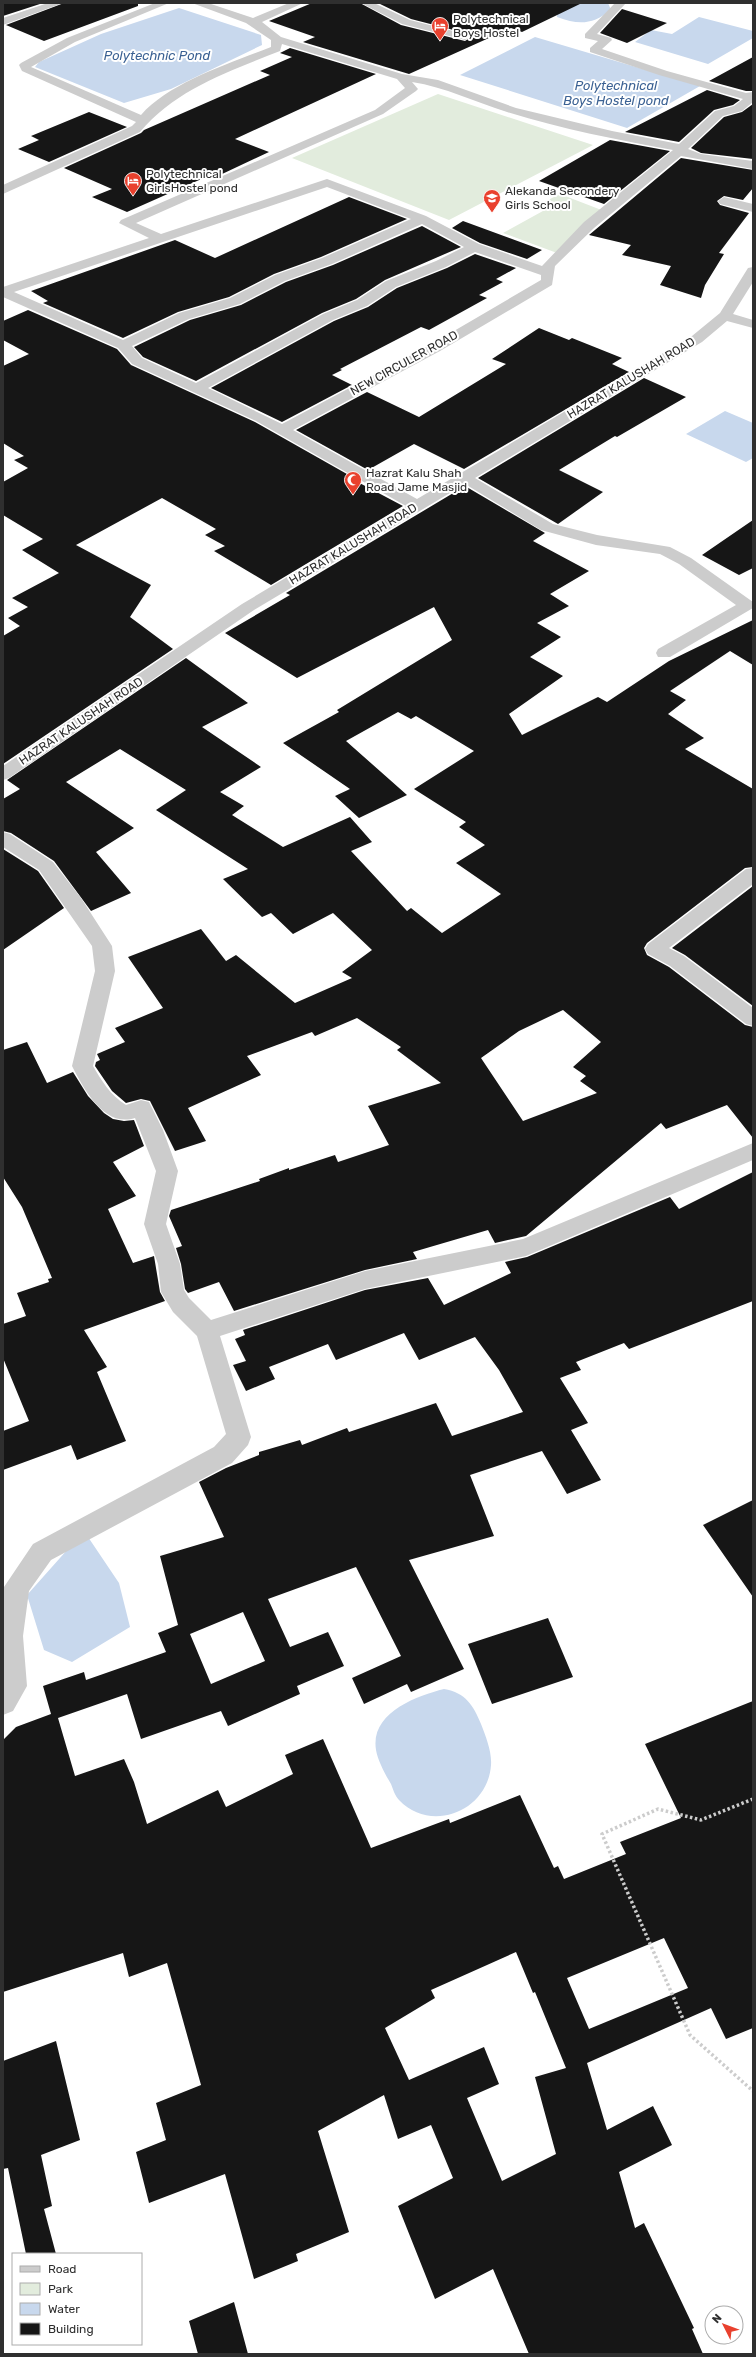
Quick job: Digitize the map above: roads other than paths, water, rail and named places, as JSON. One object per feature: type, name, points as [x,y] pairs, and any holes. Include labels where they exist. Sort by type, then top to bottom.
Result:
[{"type":"street","points":[[3,22],[58,3]]},
{"type":"street","points":[[142,120],[26,69],[25,65],[71,40],[164,3]]},
{"type":"street","points":[[197,3],[253,22],[269,30],[277,39],[401,77],[434,82],[512,110],[612,135],[681,148],[684,153],[695,157],[738,161],[753,166]]},
{"type":"street","points":[[253,22],[298,3]]},
{"type":"street","points":[[366,3],[406,22],[436,27],[465,38]]},
{"type":"street","points":[[621,3],[589,36],[607,40],[594,50],[663,73],[749,96]]},
{"type":"street","points":[[3,190],[136,129],[142,120],[174,95],[276,49],[277,39]]},
{"type":"street","points":[[160,238],[125,223],[380,112],[412,90],[401,77]]},
{"type":"street","name":"NEW CIRCULER ROAD","points":[[282,430],[435,348],[547,282],[549,265],[589,225],[681,148],[720,112],[738,109],[751,98],[749,96]]},
{"type":"street","points":[[3,291],[327,182],[422,219],[474,247],[549,273]]},
{"type":"street","points":[[724,201],[753,208]]},
{"type":"street","points":[[123,345],[184,316],[235,301],[280,278],[327,261],[422,219]]},
{"type":"street","points":[[197,388],[328,317],[362,303],[391,284],[441,264],[474,247]]},
{"type":"street","name":"HAZRAT KALUSHAH ROAD","points":[[3,774],[248,607],[697,339],[725,316],[753,271]]},
{"type":"street","points":[[3,291],[123,345],[137,361],[261,418],[418,506]]},
{"type":"street","points":[[725,316],[753,324]]},
{"type":"street","points":[[465,478],[547,527],[596,540],[664,550],[685,561],[750,607],[664,653]]},
{"type":"street","points":[[3,838],[46,866],[74,903],[102,946],[105,971],[82,1066],[94,1085],[115,1111],[126,1113],[141,1108],[152,1130],[167,1171],[155,1224],[169,1264],[173,1292],[181,1306],[207,1331],[239,1437],[223,1456],[42,1552],[17,1586],[10,1636],[14,1686],[3,1702]]},
{"type":"street","points":[[753,874],[655,948],[677,961],[753,1019]]},
{"type":"street","points":[[207,1331],[365,1280],[526,1247],[753,1151]]},
{"type":"water","points":[[570,3],[608,3],[611,10],[598,19],[585,22],[565,20],[557,17],[557,11]]},
{"type":"water","name":"Polytechnic Pond","points":[[179,8],[261,35],[262,45],[171,89],[124,103],[35,67],[39,62],[101,34]]},
{"type":"water","points":[[699,17],[753,31],[753,38],[708,64],[635,42],[651,30],[672,34]]},
{"type":"water","name":"Polytechnical Boys Hostel pond","points":[[535,37],[700,86],[627,128],[460,75]]},
{"type":"water","points":[[725,411],[753,423],[753,458],[746,462],[686,434]]},
{"type":"water","points":[[84,1531],[119,1583],[130,1627],[72,1662],[44,1650],[27,1595]]},
{"type":"water","points":[[444,1689],[458,1693],[472,1706],[487,1739],[491,1755],[491,1765],[487,1781],[480,1795],[469,1805],[456,1812],[441,1816],[426,1815],[412,1810],[396,1797],[378,1759],[376,1737],[380,1726],[387,1716],[397,1708],[421,1696]]},
{"type":"place","name":"Polytechnical Boys Hostel","points":[[440,41]]},
{"type":"place","name":"Polytechnical GirlsHostel pond","points":[[133,196]]},
{"type":"place","name":"Alekanda Secondery Girls School","points":[[492,213]]},
{"type":"place","name":"Hazrat Kalu Shah Road Jame Masjid","points":[[353,495]]}]
